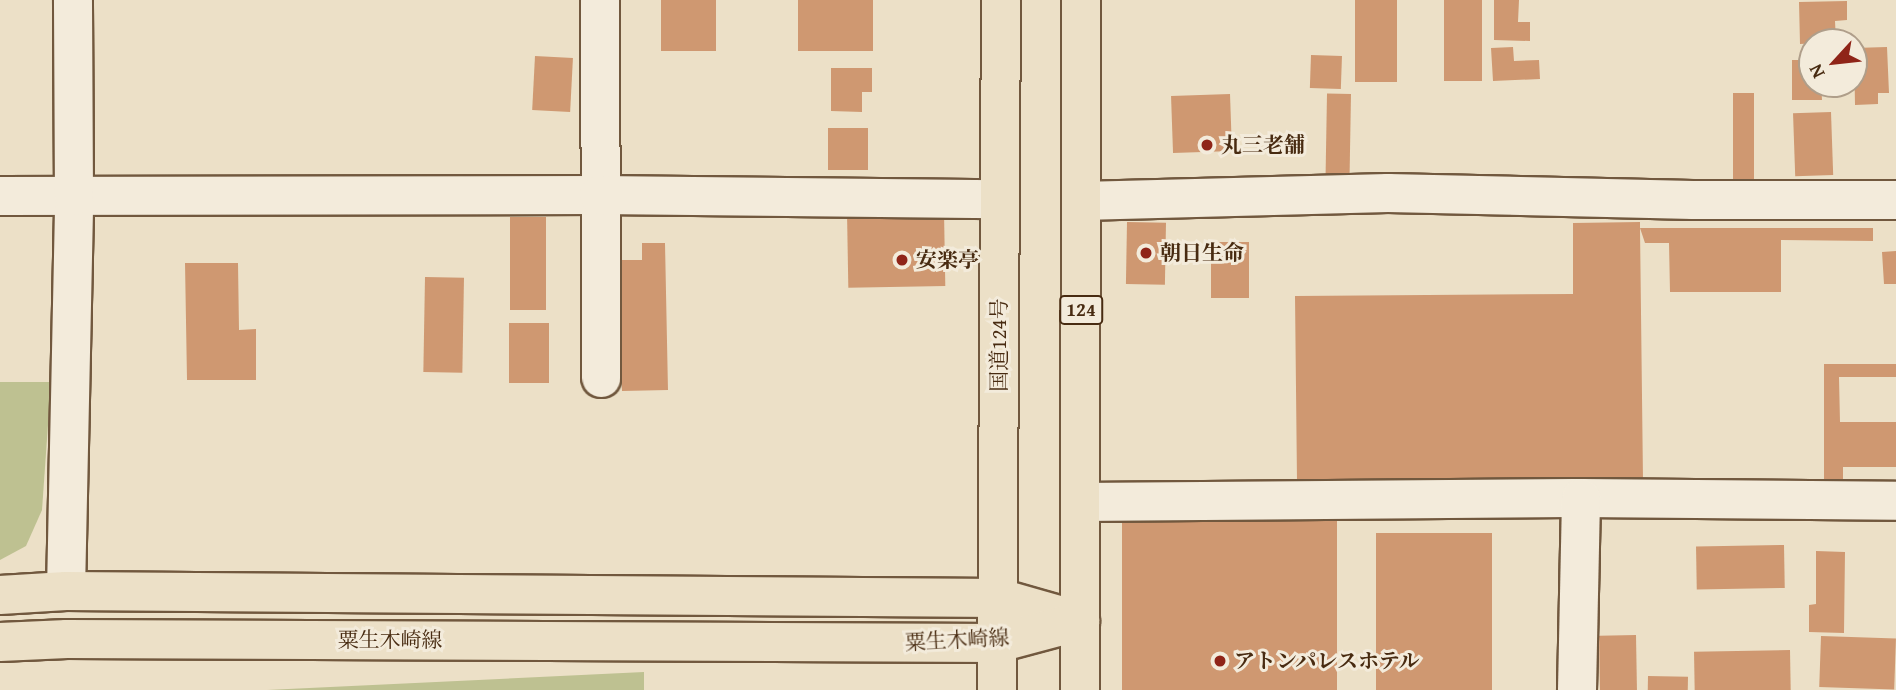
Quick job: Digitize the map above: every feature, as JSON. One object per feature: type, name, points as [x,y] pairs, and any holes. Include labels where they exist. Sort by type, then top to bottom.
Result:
[{"type":"main road","name":"国道124号","points":[[998,690],[998,199],[1001,0]]},
{"type":"main road","name":"124","points":[[1080,690],[1081,0]]},
{"type":"main road","name":"粟生木崎線","points":[[0,595],[66,591],[999,598],[1080,621]]},
{"type":"main road","name":"粟生木崎線","points":[[0,642],[81,639],[998,643],[1080,621]]},
{"type":"street","points":[[66,591],[74,196],[73,0]]},
{"type":"street","points":[[600,0],[601,378]]},
{"type":"street","points":[[1081,201],[1388,194],[1693,200],[1896,200]]},
{"type":"street","points":[[0,196],[600,195],[998,199]]},
{"type":"street","points":[[1080,502],[1581,498],[1896,501]]},
{"type":"street","points":[[1577,690],[1581,498]]},
{"type":"green space","points":[[0,382],[51,382],[42,510],[26,546],[0,560]]},
{"type":"green space","points":[[644,672],[644,690],[267,690]]},
{"type":"building","points":[[661,0],[716,0],[716,51],[661,51]]},
{"type":"building","points":[[798,0],[873,0],[873,51],[798,51]]},
{"type":"building","points":[[1355,0],[1397,0],[1397,82],[1355,82]]},
{"type":"building","points":[[1444,0],[1482,0],[1482,81],[1444,81]]},
{"type":"building","points":[[1494,0],[1519,0],[1518,22],[1530,22],[1530,41],[1494,40]]},
{"type":"building","points":[[1847,1],[1847,20],[1835,21],[1835,28],[1800,28],[1799,2]]},
{"type":"building","points":[[1513,47],[1514,61],[1539,60],[1540,79],[1493,81],[1491,48]]},
{"type":"building","points":[[1887,47],[1889,93],[1878,93],[1878,104],[1855,105],[1855,98],[1868,98],[1868,48]]},
{"type":"building","points":[[1311,55],[1342,56],[1341,89],[1310,88]]},
{"type":"building","points":[[535,56],[573,58],[570,112],[532,110]]},
{"type":"building","points":[[1792,60],[1798,60],[1798,98],[1822,100],[1792,100]]},
{"type":"building","points":[[831,68],[872,68],[872,92],[862,92],[862,112],[831,111]]},
{"type":"building","points":[[1733,93],[1754,93],[1754,181],[1733,181]]},
{"type":"building","points":[[1230,94],[1232,151],[1173,153],[1171,96]]},
{"type":"building","points":[[1327,94],[1351,94],[1350,177],[1326,177]]},
{"type":"building","points":[[1831,112],[1833,175],[1795,176],[1793,113]]},
{"type":"building","points":[[828,128],[868,128],[868,170],[828,170]]},
{"type":"building","points":[[944,211],[945,286],[848,288],[847,213]]},
{"type":"building","points":[[510,217],[546,217],[546,310],[510,310]]},
{"type":"building","name":"朝日生命","points":[[1127,222],[1166,223],[1165,285],[1126,284]]},
{"type":"building","points":[[1640,222],[1643,480],[1297,482],[1295,296],[1573,294],[1573,223]]},
{"type":"building","points":[[1640,228],[1873,228],[1873,241],[1781,240],[1781,292],[1670,292],[1669,243],[1645,243]]},
{"type":"building","points":[[1211,242],[1249,242],[1249,298],[1211,298]]},
{"type":"building","points":[[642,243],[665,243],[668,390],[622,391],[620,335],[610,335],[609,317],[620,316],[619,260],[642,260]]},
{"type":"building","points":[[1896,251],[1896,284],[1884,284],[1882,252]]},
{"type":"building","points":[[185,263],[238,263],[239,330],[256,329],[256,380],[187,380]]},
{"type":"building","points":[[425,277],[464,278],[462,373],[423,372]]},
{"type":"building","points":[[509,323],[549,323],[549,383],[509,383]]},
{"type":"building","points":[[1824,364],[1896,364],[1896,377],[1839,377],[1840,422],[1896,422],[1896,467],[1843,467],[1843,485],[1824,485]]},
{"type":"building","points":[[1122,519],[1337,519],[1337,690],[1122,690]]},
{"type":"building","points":[[1376,533],[1492,533],[1492,690],[1376,690]]},
{"type":"building","points":[[1784,545],[1785,588],[1697,590],[1696,547]]},
{"type":"building","points":[[1816,551],[1845,552],[1844,633],[1809,632],[1809,605],[1816,604]]},
{"type":"building","points":[[1636,635],[1637,690],[1600,690],[1599,636]]},
{"type":"building","points":[[1821,636],[1896,639],[1894,690],[1819,687]]},
{"type":"building","points":[[1790,650],[1791,690],[1695,690],[1694,652]]},
{"type":"building","points":[[1648,676],[1688,677],[1688,690],[1648,690]]},
{"type":"place","name":"丸三老舗","points":[[1207,145]]},
{"type":"place","name":"朝日生命","points":[[1146,253]]},
{"type":"place","name":"安楽亭","points":[[902,260]]},
{"type":"place","name":"アトンパレスホテル","points":[[1220,661]]}]
